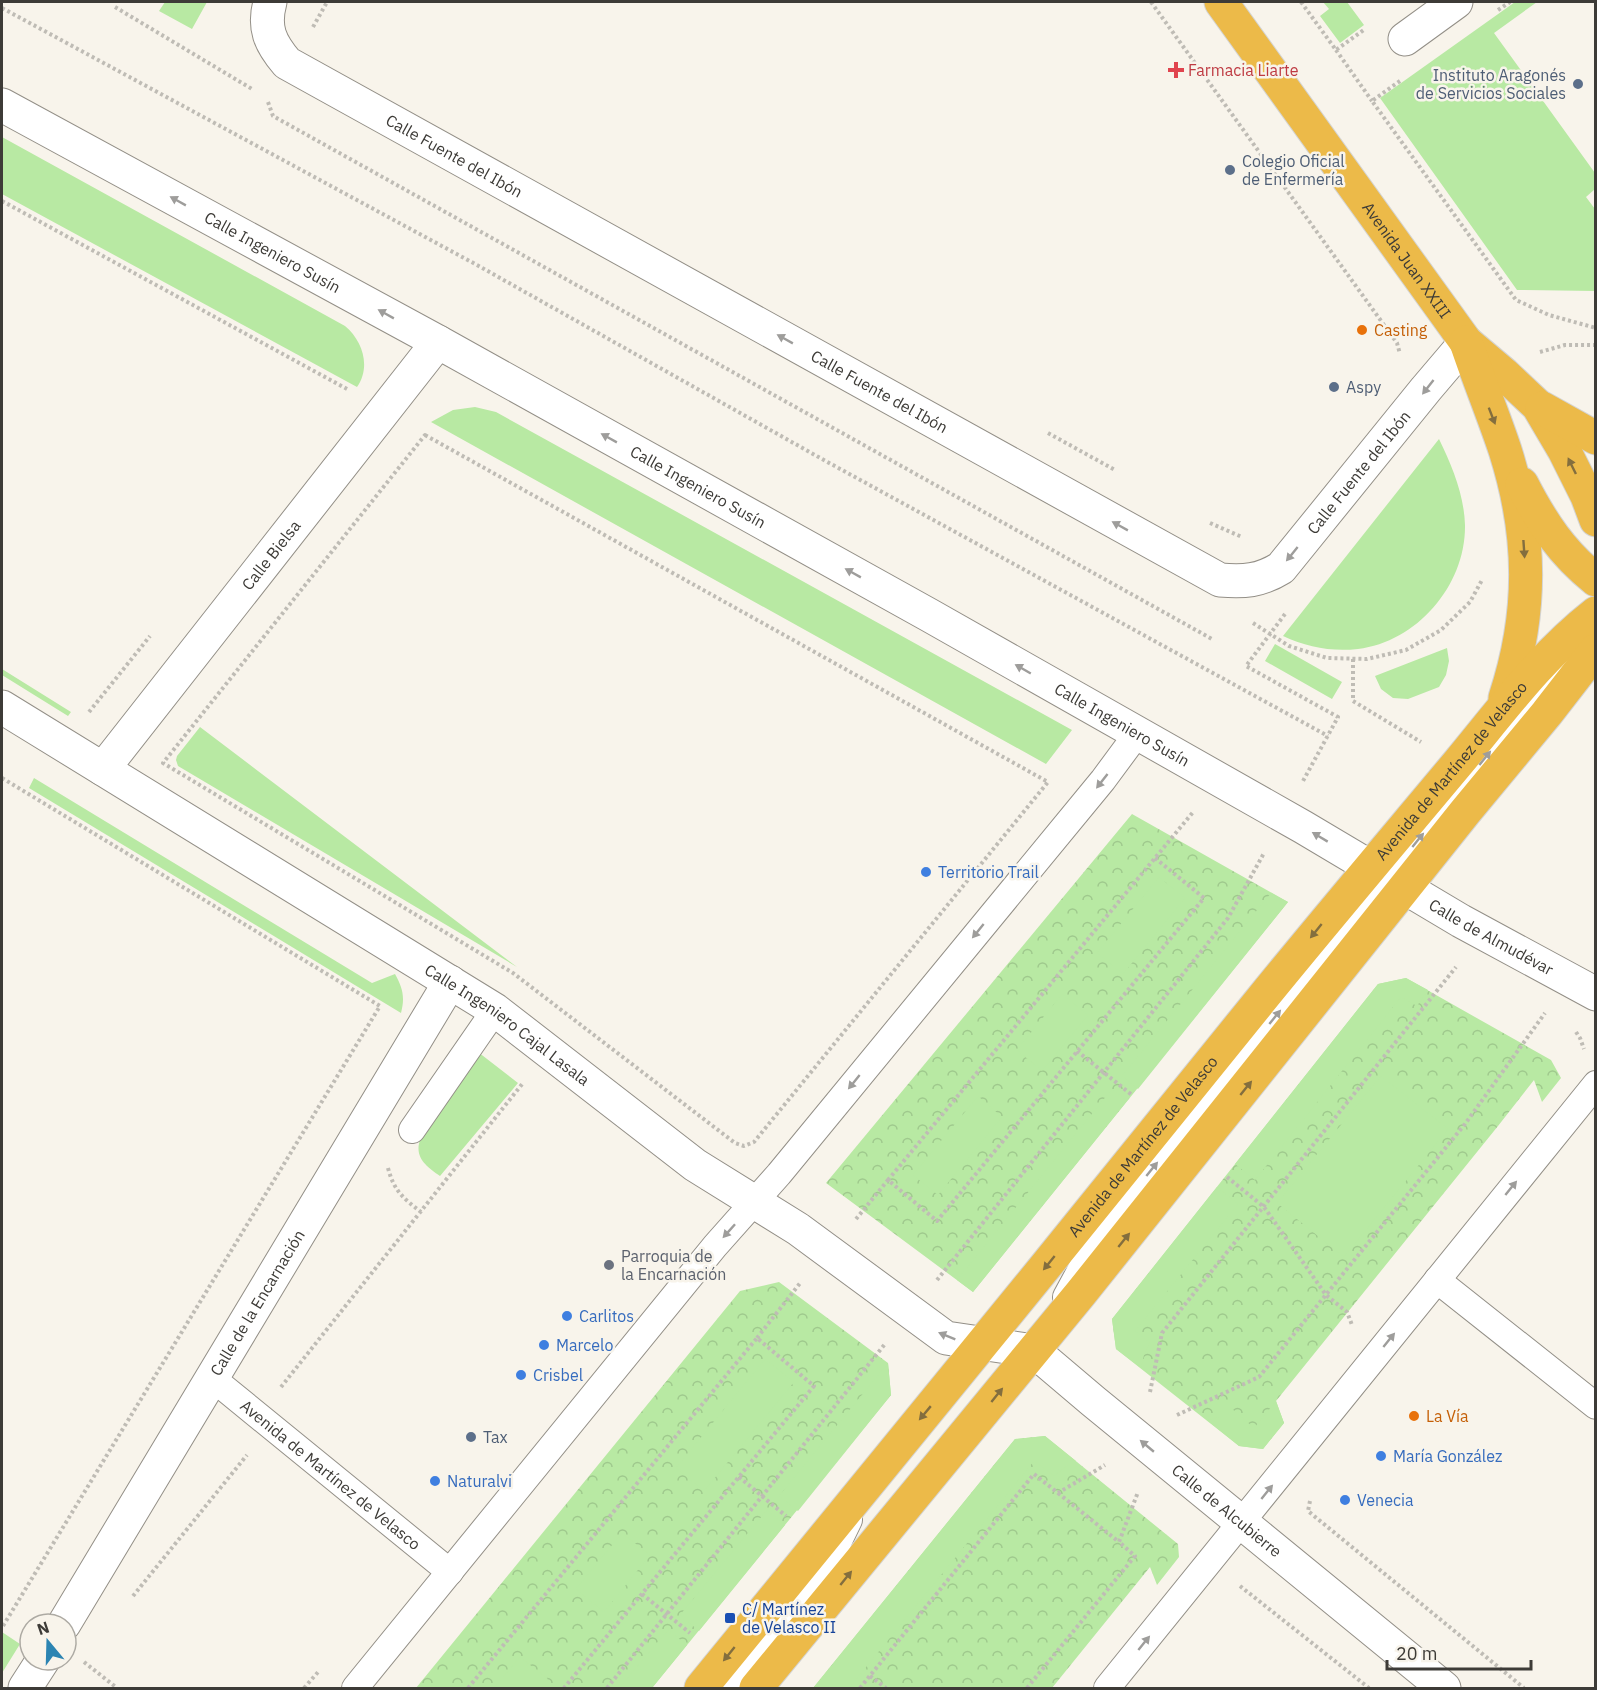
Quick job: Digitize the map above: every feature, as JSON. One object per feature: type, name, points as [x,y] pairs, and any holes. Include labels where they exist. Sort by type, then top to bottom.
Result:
[{"type":"highway","name":"Avenida Juan XXIII","points":[[1221,2],[1466,342],[1538,406],[1596,438]]},
{"type":"highway","name":"Avenida Juan XXIII","points":[[1466,342],[1505,451],[1518,502],[1523,535],[1526,589],[1522,632],[1514,672],[1502,708]]},
{"type":"highway","name":"Avenida Juan XXIII","points":[[1538,406],[1564,450],[1596,519]]},
{"type":"highway","name":"Avenida Juan XXIII","points":[[1505,451],[1531,502],[1555,539],[1576,565],[1596,580]]},
{"type":"highway","name":"Avenida de Martínez de Velasco","points":[[701,1689],[859,1495],[1007,1347],[1055,1324],[1388,877],[1502,708],[1537,667],[1596,613]]},
{"type":"highway","name":"Avenida de Martínez de Velasco","points":[[756,1689],[1007,1347],[1048,1265],[1317,930],[1388,877],[1573,680],[1596,650]]},
{"type":"street","name":"Calle Fuente del Ibón","points":[[270,2],[267,14],[268,32],[275,48],[287,63],[1220,580],[1250,581],[1281,568],[1466,342]]},
{"type":"street","points":[[1405,39],[1456,2]]},
{"type":"street","name":"Calle Ingeniero Susín","points":[[2,105],[438,342],[929,615],[1285,816],[1388,877]]},
{"type":"street","name":"Calle Bielsa","points":[[103,769],[438,342]]},
{"type":"street","name":"Calle Ingeniero Cajal Lasala","points":[[2,707],[495,1010],[695,1165],[798,1229],[946,1338],[1007,1347]]},
{"type":"street","name":"Calle de Almudévar","points":[[1388,877],[1461,921],[1596,994]]},
{"type":"street","name":"Calle de la Encarnación","points":[[71,1612],[450,982]]},
{"type":"street","name":"Calle de Alcubierre","points":[[1007,1347],[1093,1401],[1444,1689]]},
{"type":"street","points":[[25,1689],[36,1672]]},
{"type":"lane","points":[[1388,877],[1596,623]]},
{"type":"lane","points":[[355,1689],[715,1246],[755,1202],[1095,789],[1137,734]]},
{"type":"lane","points":[[412,1130],[495,1010]]},
{"type":"lane","points":[[1107,1689],[1596,1083]]},
{"type":"lane","points":[[1437,1280],[1596,1406]]},
{"type":"lane","name":"Avenida de Martínez de Velasco","points":[[212,1378],[450,1572]]},
{"type":"lane","points":[[728,1689],[825,1567],[847,1527],[859,1495]]},
{"type":"path","points":[[1151,2],[1397,343],[1400,354],[1394,361]]},
{"type":"path","points":[[1301,2],[1516,300],[1549,315],[1596,328]]},
{"type":"path","points":[[1492,15],[1510,2]]},
{"type":"path","points":[[115,7],[256,92]]},
{"type":"path","points":[[2,8],[477,265],[822,459],[1328,736]]},
{"type":"path","points":[[1336,50],[1374,22]]},
{"type":"path","points":[[1372,101],[1409,74]]},
{"type":"path","points":[[266,98],[273,116],[1212,639]]},
{"type":"path","points":[[2,201],[348,389]]},
{"type":"path","points":[[1504,374],[1528,357],[1546,349],[1565,345],[1596,345]]},
{"type":"path","points":[[425,435],[1048,782],[754,1142],[744,1146],[735,1143],[513,973],[163,763],[425,435]]},
{"type":"path","points":[[1108,466],[1118,472]]},
{"type":"path","points":[[1207,522],[1249,540]]},
{"type":"path","points":[[1252,623],[1289,646],[1327,658],[1367,659],[1406,650],[1441,630],[1470,602],[1484,576]]},
{"type":"path","points":[[910,1312],[1228,918],[1285,816],[1338,717],[1246,666],[1288,609]]},
{"type":"path","points":[[88,714],[154,630]]},
{"type":"path","points":[[1353,659],[1353,701],[1422,743]]},
{"type":"path","points":[[2,778],[380,1006],[2,1625]]},
{"type":"path","points":[[853,1223],[1196,808],[1188,804]]},
{"type":"path","points":[[888,1180],[937,1221],[1204,898],[1155,858]]},
{"type":"path","points":[[1142,1389],[1149,1395],[1162,1333],[1458,964]]},
{"type":"path","points":[[1535,1007],[1554,1018]]},
{"type":"path","points":[[1183,1424],[1174,1416],[1259,1377],[1465,1124],[1545,1013]]},
{"type":"path","points":[[1572,1028],[1580,1038],[1584,1051]]},
{"type":"path","points":[[1077,1051],[1138,1100]]},
{"type":"path","points":[[278,1391],[527,1079]]},
{"type":"path","points":[[387,1159],[388,1169],[399,1195],[421,1212]]},
{"type":"path","points":[[1223,1174],[1264,1207],[1326,1295],[1347,1312],[1355,1334]]},
{"type":"path","points":[[468,1689],[803,1279]]},
{"type":"path","points":[[564,1689],[814,1386],[757,1338]]},
{"type":"path","points":[[607,1689],[886,1342],[895,1348]]},
{"type":"path","points":[[132,1597],[249,1452]]},
{"type":"path","points":[[1098,1458],[1114,1471]]},
{"type":"path","points":[[1058,1493],[1106,1465]]},
{"type":"path","points":[[860,1689],[1035,1474],[1135,1556],[1027,1689]]},
{"type":"path","points":[[739,1477],[790,1519]]},
{"type":"path","points":[[1130,1485],[1146,1498]]},
{"type":"path","points":[[1119,1542],[1138,1491]]},
{"type":"path","points":[[1316,1494],[1309,1502],[1308,1511],[1524,1689]]},
{"type":"path","points":[[1237,1590],[1241,1585],[1369,1689]]},
{"type":"path","points":[[642,1594],[694,1637]]},
{"type":"path","points":[[81,1660],[117,1689]]},
{"type":"path","points":[[304,1689],[319,1671]]},
{"type":"path","points":[[870,1676],[886,1689]]},
{"type":"green space","points":[[165,2],[207,2],[192,29],[159,11]]},
{"type":"green space","points":[[1323,2],[1347,2],[1364,25],[1340,43],[1320,16],[1329,9]]},
{"type":"green space","points":[[1515,2],[1537,2],[1494,33],[1595,173],[1595,189],[1586,197],[1595,209],[1595,291],[1517,290],[1380,98]]},
{"type":"green space","points":[[2,137],[345,326],[356,339],[363,355],[364,371],[357,387],[2,194]]},
{"type":"green space","points":[[475,407],[496,412],[1072,730],[1046,764],[431,422],[453,410]]},
{"type":"green space","points":[[1439,439],[1460,491],[1465,525],[1463,547],[1457,569],[1447,589],[1434,607],[1418,623],[1400,635],[1380,644],[1358,649],[1319,648],[1283,636]]},
{"type":"green space","points":[[1275,644],[1342,682],[1332,699],[1265,661]]},
{"type":"green space","points":[[1447,648],[1449,661],[1446,675],[1439,687],[1408,699],[1393,698],[1381,689],[1375,676]]},
{"type":"green space","points":[[2,669],[71,712],[68,716],[2,675]]},
{"type":"green space","points":[[200,727],[517,967],[178,766],[177,756]]},
{"type":"green space","points":[[34,778],[372,983],[395,974],[402,993],[401,1013],[29,788]]},
{"type":"green space","points":[[1132,814],[1288,902],[973,1292],[826,1183]]},
{"type":"green space","points":[[1159,877],[1185,898],[1123,974],[1097,953]]},
{"type":"green space","points":[[1271,893],[1288,902],[1138,1089],[1122,1076]]},
{"type":"green space","points":[[1406,978],[1551,1060],[1561,1078],[1542,1102],[1534,1080],[1276,1401],[1284,1423],[1263,1449],[1239,1446],[1116,1349],[1112,1319],[1378,984]]},
{"type":"green space","points":[[1406,978],[1428,990],[1417,1006],[1401,997],[1255,1180],[1235,1164],[1378,984]]},
{"type":"green space","points":[[1062,994],[1088,1015],[1042,1071],[1017,1050]]},
{"type":"green space","points":[[478,1052],[518,1083],[440,1176],[420,1157],[420,1140]]},
{"type":"green space","points":[[1381,1076],[1448,1129],[1344,1257],[1277,1203]]},
{"type":"green space","points":[[1112,1089],[1127,1101],[973,1292],[957,1280]]},
{"type":"green space","points":[[978,1096],[1002,1117],[938,1195],[913,1175]]},
{"type":"green space","points":[[1217,1187],[1238,1204],[1135,1331],[1150,1343],[1141,1368],[1116,1349],[1112,1319]]},
{"type":"green space","points":[[779,1282],[888,1363],[891,1395],[652,1688],[416,1688],[740,1291]]},
{"type":"green space","points":[[765,1359],[794,1382],[704,1491],[676,1468]]},
{"type":"green space","points":[[888,1363],[891,1395],[798,1511],[779,1496]]},
{"type":"green space","points":[[1276,1401],[1284,1423],[1263,1449],[1239,1446],[1207,1420],[1220,1417],[1230,1407],[1254,1428]]},
{"type":"green space","points":[[1045,1436],[1178,1544],[1179,1557],[1157,1585],[1150,1567],[1052,1688],[813,1688],[1015,1439]]},
{"type":"green space","points":[[1045,1436],[1076,1461],[1054,1476],[1034,1461],[849,1688],[814,1687],[1015,1439]]},
{"type":"green space","points":[[767,1510],[785,1525],[699,1631],[680,1615]]},
{"type":"green space","points":[[622,1533],[650,1555],[604,1612],[576,1589]]},
{"type":"green space","points":[[668,1630],[687,1645],[652,1688],[619,1688]]},
{"type":"green space","points":[[2,1632],[18,1643],[18,1647],[2,1673]]},
{"type":"green space","points":[[520,1657],[548,1679],[541,1688],[494,1688]]},
{"type":"place","name":"Farmacia Liarte","points":[[1176,70]]},
{"type":"place","name":"Instituto Aragonés de Servicios Sociales","points":[[1578,84]]},
{"type":"place","name":"Colegio Oficial de Enfermería","points":[[1230,170]]},
{"type":"place","name":"Casting","points":[[1362,330]]},
{"type":"place","name":"Aspy","points":[[1334,387]]},
{"type":"place","name":"Territorio Trail","points":[[926,872]]},
{"type":"place","name":"Parroquia de la Encarnación","points":[[609,1265]]},
{"type":"place","name":"Carlitos","points":[[567,1316]]},
{"type":"place","name":"Marcelo","points":[[544,1345]]},
{"type":"place","name":"Crisbel","points":[[521,1375]]},
{"type":"place","name":"La Vía","points":[[1414,1416]]},
{"type":"place","name":"Tax","points":[[471,1437]]},
{"type":"place","name":"María González","points":[[1381,1456]]},
{"type":"place","name":"Naturalvi","points":[[435,1481]]},
{"type":"place","name":"Venecia","points":[[1345,1500]]},
{"type":"place","name":"C/ Martínez de Velasco II","points":[[730,1618]]}]
